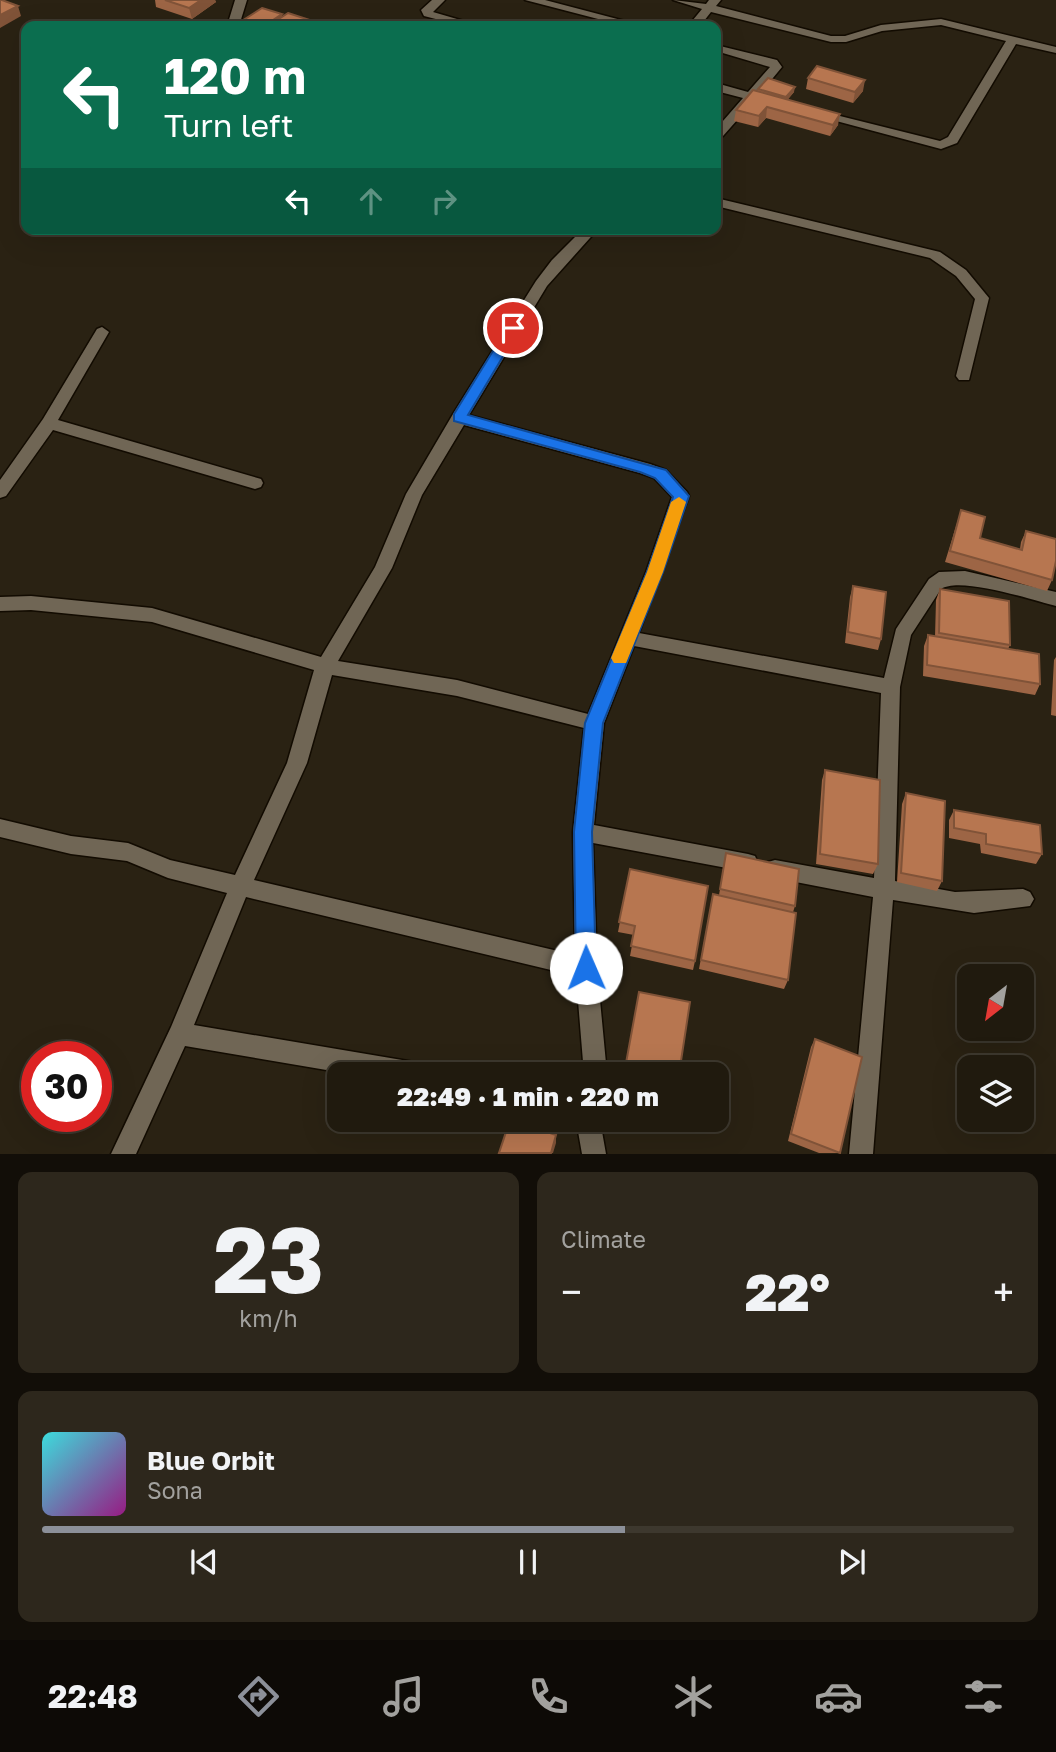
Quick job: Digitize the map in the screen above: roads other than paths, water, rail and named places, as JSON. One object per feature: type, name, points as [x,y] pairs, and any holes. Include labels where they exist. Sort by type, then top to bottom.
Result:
[{"type":"street","points":[[234,21],[240,0]]},
{"type":"street","points":[[439,0],[427,10],[428,14],[455,21]]},
{"type":"street","points":[[531,0],[617,21]]},
{"type":"street","points":[[679,0],[712,4],[831,38],[846,39],[905,24],[941,22],[1056,50]]},
{"type":"street","points":[[698,21],[712,4]]},
{"type":"street","points":[[802,110],[942,145],[953,139],[1013,39]]},
{"type":"street","points":[[721,49],[773,63],[776,67],[721,131]]},
{"type":"street","points":[[721,88],[776,103]]},
{"type":"street","points":[[721,203],[935,255],[961,274],[982,298],[964,376]]},
{"type":"street","points":[[123,1153],[179,1034],[241,886],[298,763],[325,666],[376,580],[414,494],[459,418],[541,284],[557,263],[585,235]]},
{"type":"street","points":[[0,492],[49,423],[102,332]]},
{"type":"street","points":[[459,418],[644,468],[660,474],[681,496],[655,572],[594,723],[583,832],[586,968],[595,1062]]},
{"type":"street","points":[[49,423],[255,483]]},
{"type":"street","points":[[861,1153],[884,888],[891,687],[902,634],[929,593],[946,577],[965,578],[1056,599]]},
{"type":"street","points":[[0,604],[31,603],[152,615],[325,666],[457,688],[594,723]]},
{"type":"street","points":[[628,638],[891,687]]},
{"type":"street","points":[[0,828],[71,845],[128,852],[168,869],[586,968]]},
{"type":"street","points":[[583,832],[974,904],[1023,899]]},
{"type":"street","points":[[179,1034],[344,1062]]},
{"type":"street","points":[[590,1132],[594,1153]]}]
